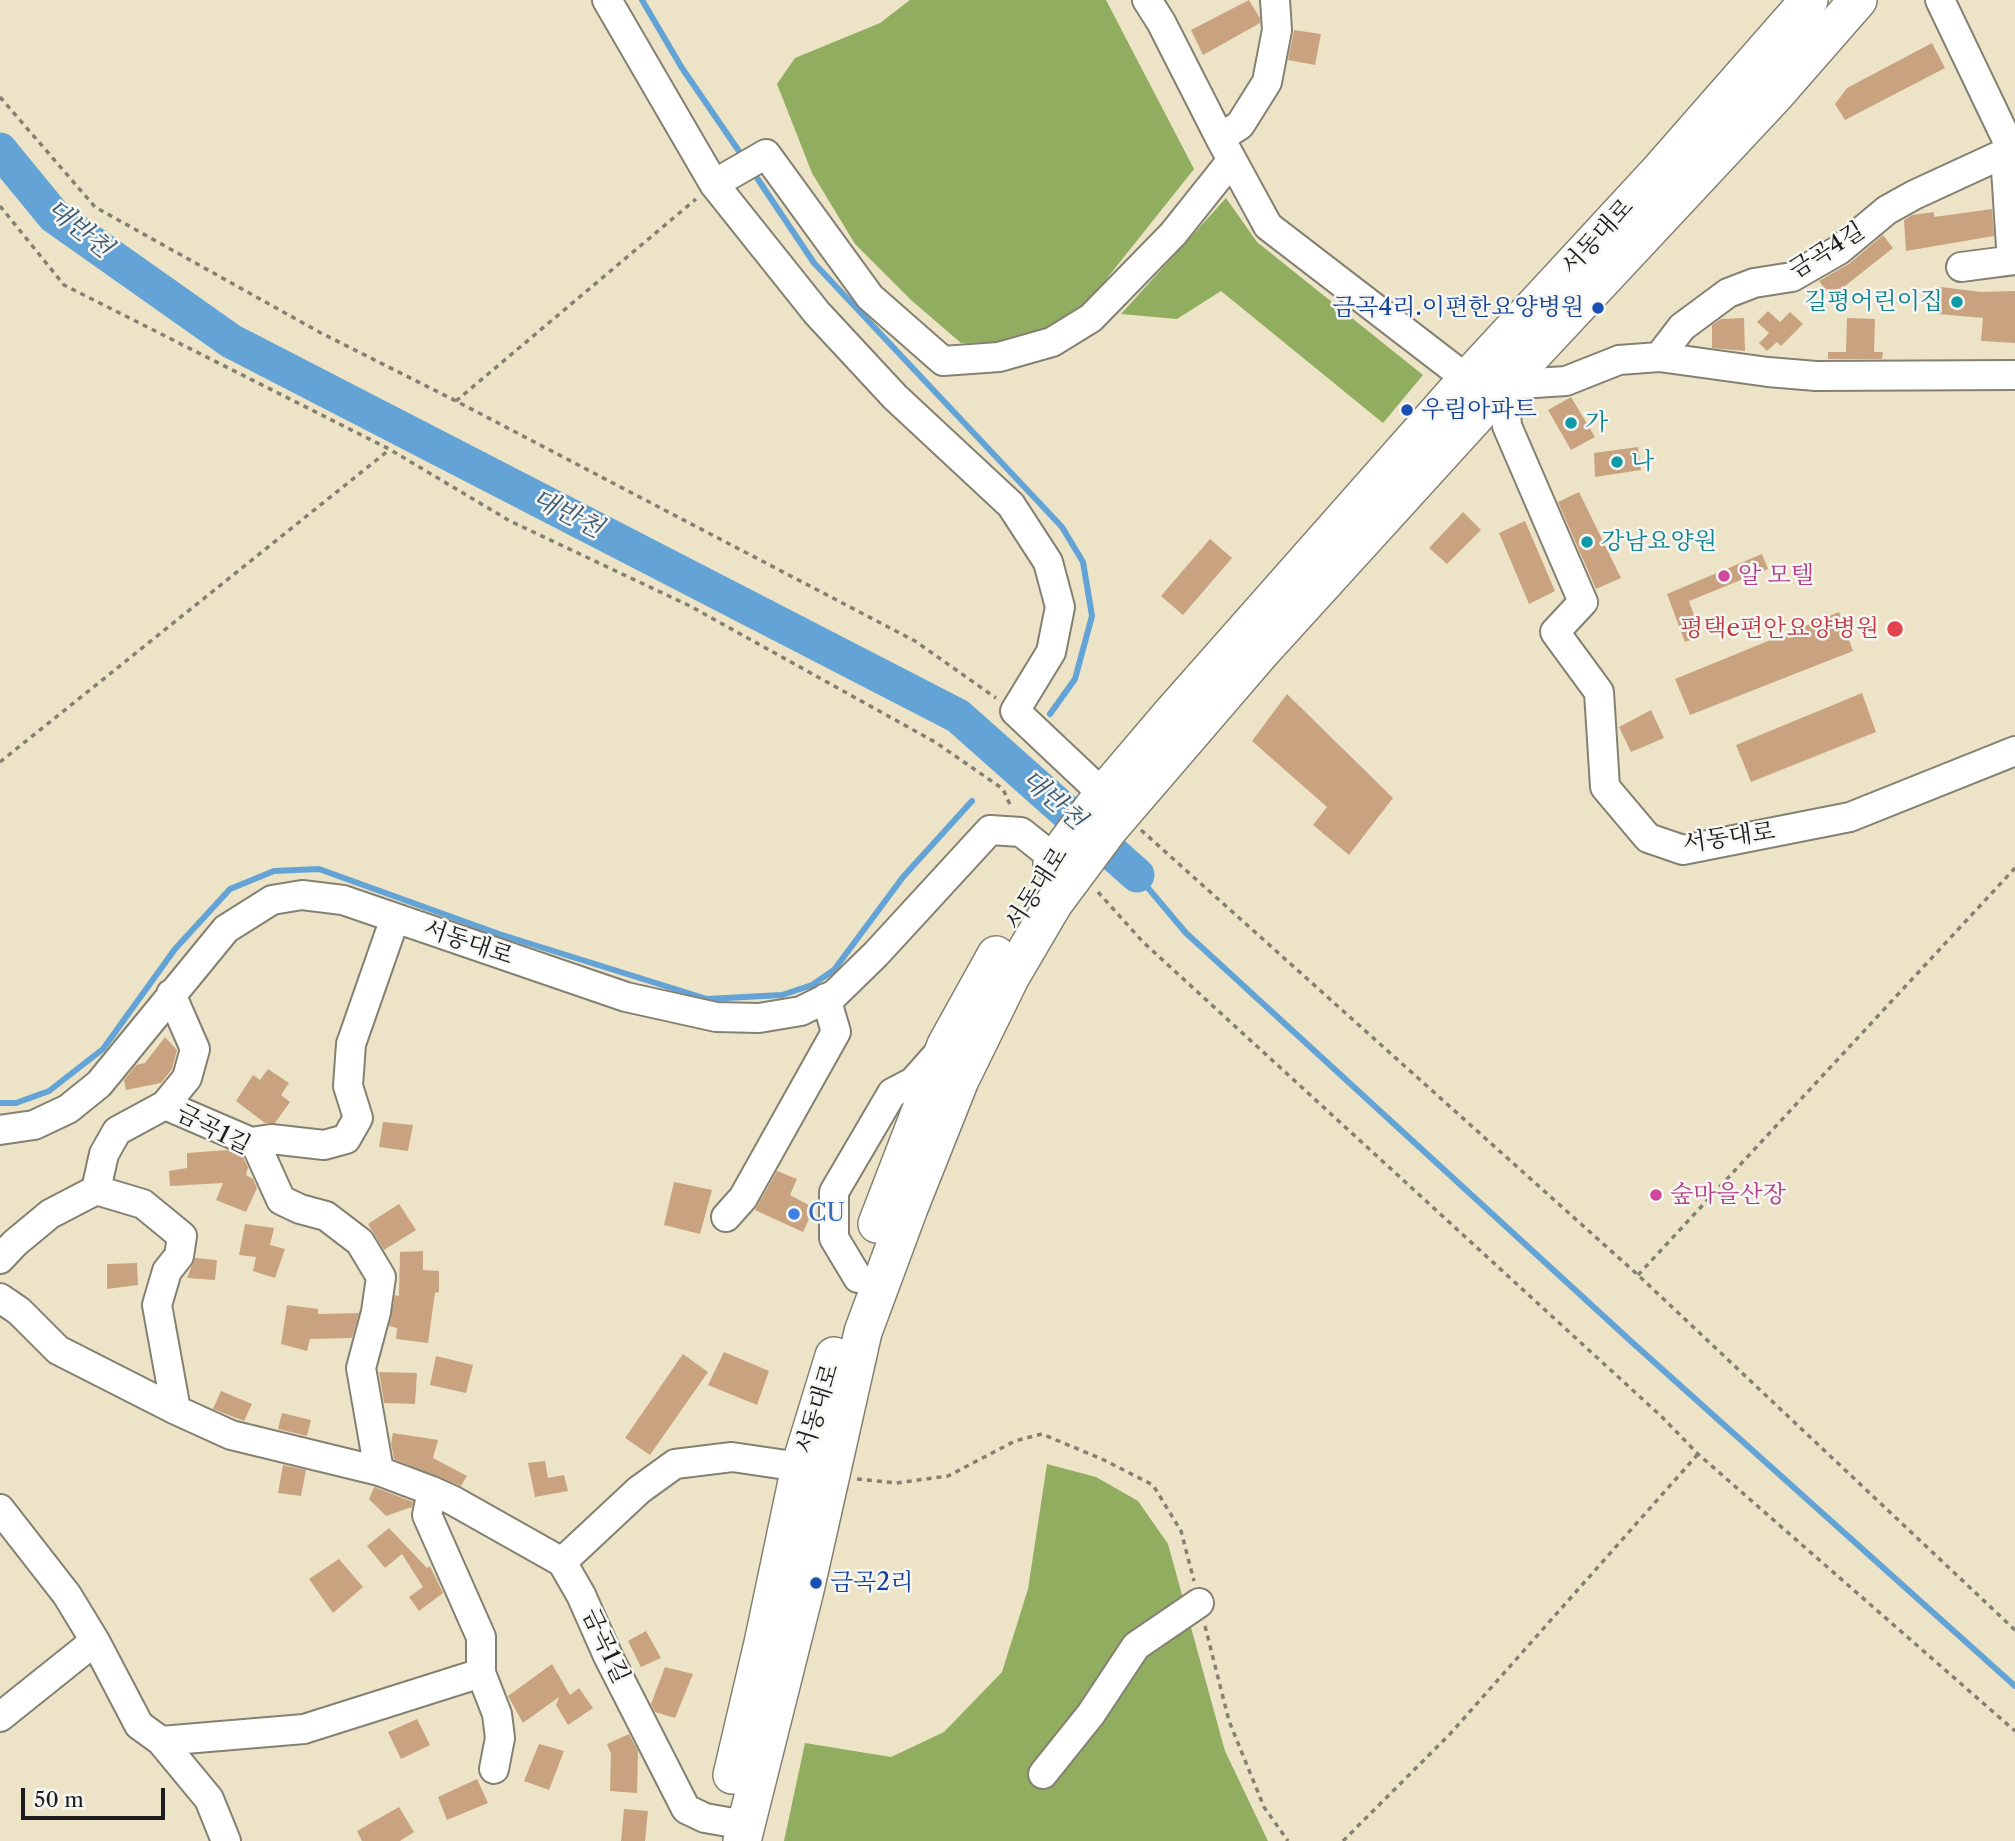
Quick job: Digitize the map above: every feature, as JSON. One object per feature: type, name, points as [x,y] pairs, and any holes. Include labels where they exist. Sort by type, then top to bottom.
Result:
[{"type":"main road","name":"서동대로","points":[[816,1466],[863,1332],[960,1080],[1010,978],[1054,903],[1070,859],[1466,379],[1661,169],[1809,0]]},
{"type":"main road","name":"서동대로","points":[[1107,811],[1262,651],[1504,385],[1775,95],[1858,0]]},
{"type":"main road","name":"서동대로","points":[[731,1831],[805,1590],[816,1466],[858,1278],[895,1173],[946,1045],[1041,877],[1070,859]]},
{"type":"street","points":[[607,0],[714,184],[817,313],[895,397],[1011,505],[1048,562],[1060,607],[1051,652],[1015,711],[1107,811]]},
{"type":"street","points":[[1147,0],[1268,226],[1466,379],[1504,385],[1566,381],[1619,360],[1659,357],[1816,376],[2015,375]]},
{"type":"street","points":[[714,184],[766,154],[870,297],[943,361],[999,357],[1052,342],[1091,318],[1173,234],[1267,82],[1277,30],[1275,0]]},
{"type":"street","points":[[1940,0],[2008,142],[2010,154],[2011,247],[2015,259],[1961,267]]},
{"type":"street","name":"금곡4길","points":[[1659,357],[1682,327],[1728,293],[1754,284],[1792,277],[1839,250],[1888,210],[1905,200],[2010,154]]},
{"type":"street","name":"서동대로","points":[[1504,385],[1507,426],[1583,601],[1555,632],[1599,692],[1605,787],[1648,838],[1683,850],[1850,817],[2015,751]]},
{"type":"street","name":"서동대로","points":[[171,994],[226,929],[272,900],[302,895],[343,900],[626,997],[716,1017],[759,1018],[801,1011],[835,994],[876,954],[990,830],[1021,832]]},
{"type":"street","points":[[1021,832],[1070,859]]},
{"type":"street","points":[[251,1142],[271,1139],[324,1145],[346,1139],[358,1118],[348,1086],[351,1044],[395,918]]},
{"type":"street","points":[[0,1130],[34,1125],[68,1109],[99,1084],[171,994]]},
{"type":"street","name":"금곡1길","points":[[96,1190],[104,1154],[117,1131],[165,1105],[187,1078],[195,1049],[171,994]]},
{"type":"street","points":[[726,1217],[743,1198],[836,1032],[826,998]]},
{"type":"street","points":[[858,1278],[834,1238],[834,1192],[892,1093],[913,1082],[946,1045]]},
{"type":"street","name":"금곡1길","points":[[165,1105],[251,1142],[257,1147],[281,1200],[300,1209],[326,1216],[360,1242],[381,1277],[376,1312],[361,1367],[379,1471]]},
{"type":"street","points":[[0,1259],[50,1214],[96,1190],[143,1204],[182,1236],[179,1256],[167,1271],[157,1305],[176,1410]]},
{"type":"street","points":[[0,1298],[19,1311],[58,1350],[176,1410],[232,1435],[379,1471],[432,1491],[562,1562],[639,1490],[675,1464],[732,1457],[816,1466]]},
{"type":"street","points":[[432,1491],[427,1515],[481,1637],[481,1673],[497,1714],[499,1738],[494,1769]]},
{"type":"street","points":[[0,1509],[67,1595],[95,1641],[139,1726],[161,1741],[209,1799],[226,1841]]},
{"type":"street","name":"금곡1길","points":[[562,1562],[581,1595],[608,1656],[686,1808],[731,1831]]},
{"type":"street","points":[[1043,1773],[1091,1714],[1136,1646],[1199,1602]]},
{"type":"street","points":[[0,1717],[95,1641]]},
{"type":"street","points":[[161,1741],[304,1728],[481,1673]]},
{"type":"path","points":[[0,97],[96,206],[321,333],[915,642],[1015,711]]},
{"type":"path","points":[[456,401],[714,184]]},
{"type":"path","points":[[0,206],[64,285],[389,449],[510,521],[690,606],[935,741],[1003,789],[1021,832]]},
{"type":"path","points":[[0,762],[389,449]]},
{"type":"path","points":[[1107,811],[1638,1275],[2015,1630]]},
{"type":"path","points":[[1070,859],[1143,942],[1642,1398],[1698,1454],[2015,1731]]},
{"type":"path","points":[[1638,1275],[2015,868]]},
{"type":"path","points":[[816,1466],[860,1480],[896,1483],[948,1476],[1015,1441],[1042,1434],[1104,1460],[1153,1485],[1181,1531],[1229,1721],[1265,1807],[1288,1841]]},
{"type":"path","points":[[1343,1841],[1450,1734],[1698,1454]]},
{"type":"green space","points":[[910,0],[1106,0],[1194,169],[1085,306],[1023,342],[961,343],[911,300],[855,244],[812,173],[777,84],[795,58],[880,23]]},
{"type":"green space","points":[[1226,198],[1257,242],[1423,375],[1383,423],[1221,291],[1177,319],[1121,314]]},
{"type":"green space","points":[[1047,1464],[1096,1477],[1138,1501],[1168,1544],[1225,1751],[1268,1841],[784,1841],[805,1743],[891,1757],[944,1732],[1002,1672],[1028,1589]]},
{"type":"building","points":[[1249,0],[1260,18],[1260,23],[1203,55],[1191,30]]},
{"type":"building","points":[[1294,30],[1321,34],[1315,65],[1288,60]]},
{"type":"building","points":[[1932,43],[1945,68],[1845,120],[1835,104],[1847,88]]},
{"type":"building","points":[[1992,209],[1994,236],[1906,251],[1904,220],[1912,215],[1934,212],[1934,217]]},
{"type":"building","points":[[1883,235],[1893,248],[1831,297],[1819,281],[1850,263]]},
{"type":"building","points":[[1941,287],[1981,292],[2015,291],[2015,343],[1981,341],[1983,318],[1938,314]]},
{"type":"building","points":[[1768,311],[1780,322],[1790,312],[1803,324],[1781,346],[1777,342],[1767,351],[1759,343],[1769,333],[1757,322]]},
{"type":"building","points":[[1744,318],[1745,351],[1712,348],[1712,325],[1721,319]]},
{"type":"building","points":[[1847,318],[1875,319],[1874,352],[1883,352],[1882,359],[1828,359],[1828,352],[1846,352]]},
{"type":"building","name":"가","points":[[1571,397],[1595,437],[1571,450],[1548,410]]},
{"type":"building","name":"나","points":[[1638,447],[1641,470],[1595,477],[1594,453]]},
{"type":"building","name":"강남요양원","points":[[1579,492],[1621,578],[1596,589],[1558,502]]},
{"type":"building","points":[[1463,512],[1481,530],[1447,564],[1429,548]]},
{"type":"building","points":[[1525,521],[1555,591],[1529,604],[1499,533]]},
{"type":"building","points":[[1210,539],[1232,558],[1183,615],[1161,596]]},
{"type":"building","points":[[1762,554],[1768,569],[1689,601],[1701,636],[1685,642],[1667,594]]},
{"type":"building","points":[[1839,612],[1853,651],[1690,715],[1675,679]]},
{"type":"building","name":"평택e편안요양병원","points":[[1862,693],[1876,732],[1751,782],[1736,745]]},
{"type":"building","points":[[1287,694],[1393,798],[1349,855],[1313,825],[1327,807],[1252,741]]},
{"type":"building","points":[[1651,710],[1664,738],[1631,752],[1619,727]]},
{"type":"building","points":[[165,1037],[177,1050],[172,1069],[161,1083],[126,1090],[124,1080],[136,1065],[145,1063]]},
{"type":"building","points":[[268,1069],[289,1083],[281,1095],[290,1102],[275,1123],[265,1123],[236,1101],[253,1075],[260,1080]]},
{"type":"building","points":[[383,1122],[413,1125],[408,1151],[379,1147]]},
{"type":"building","points":[[227,1150],[243,1157],[248,1167],[246,1175],[253,1179],[257,1188],[246,1212],[216,1200],[223,1183],[170,1186],[169,1171],[187,1168],[187,1153]]},
{"type":"building","points":[[777,1171],[797,1179],[790,1195],[814,1208],[803,1232],[755,1210]]},
{"type":"building","points":[[674,1182],[712,1190],[700,1234],[664,1225]]},
{"type":"building","points":[[399,1204],[416,1230],[384,1250],[368,1224]]},
{"type":"building","points":[[245,1224],[274,1228],[270,1245],[285,1249],[275,1278],[253,1271],[256,1257],[239,1255]]},
{"type":"building","points":[[423,1251],[423,1270],[439,1271],[439,1292],[435,1293],[428,1343],[396,1339],[397,1328],[389,1326],[395,1295],[399,1296],[400,1252]]},
{"type":"building","points":[[195,1258],[217,1260],[215,1280],[187,1278]]},
{"type":"building","points":[[137,1263],[138,1285],[107,1289],[107,1264]]},
{"type":"building","points":[[287,1305],[318,1309],[318,1314],[359,1313],[352,1338],[310,1339],[307,1351],[281,1344]]},
{"type":"building","points":[[724,1352],[769,1371],[757,1405],[708,1385]]},
{"type":"building","points":[[683,1354],[708,1372],[650,1455],[625,1438]]},
{"type":"building","points":[[436,1356],[473,1365],[466,1393],[430,1385]]},
{"type":"building","points":[[379,1372],[417,1373],[415,1404],[384,1403]]},
{"type":"building","points":[[221,1391],[252,1404],[244,1421],[213,1409]]},
{"type":"building","points":[[282,1413],[311,1420],[307,1436],[278,1429]]},
{"type":"building","points":[[393,1433],[438,1440],[433,1458],[467,1476],[461,1486],[394,1459],[391,1443]]},
{"type":"building","points":[[545,1461],[548,1478],[564,1475],[568,1491],[535,1497],[528,1463]]},
{"type":"building","points":[[283,1465],[306,1470],[301,1496],[278,1493]]},
{"type":"building","points":[[374,1487],[413,1502],[412,1507],[386,1516],[369,1499]]},
{"type":"building","points":[[389,1528],[427,1568],[430,1566],[443,1593],[419,1611],[409,1597],[423,1587],[402,1554],[385,1568],[367,1546]]},
{"type":"building","points":[[339,1559],[363,1587],[333,1613],[309,1579]]},
{"type":"building","points":[[646,1631],[661,1658],[641,1667],[628,1641]]},
{"type":"building","points":[[552,1664],[570,1695],[579,1688],[593,1708],[568,1725],[556,1705],[559,1697],[523,1723],[508,1696]]},
{"type":"building","points":[[665,1667],[693,1674],[675,1718],[655,1712],[651,1704]]},
{"type":"building","points":[[417,1719],[430,1745],[401,1759],[388,1732]]},
{"type":"building","points":[[629,1734],[638,1751],[637,1793],[610,1791],[611,1754],[607,1744]]},
{"type":"building","points":[[539,1744],[564,1751],[549,1790],[524,1781]]},
{"type":"building","points":[[477,1779],[488,1803],[447,1820],[438,1797]]},
{"type":"building","points":[[399,1807],[414,1832],[400,1841],[362,1841],[357,1831]]},
{"type":"building","points":[[624,1809],[648,1811],[645,1841],[621,1841]]},
{"type":"waterway","points":[[642,0],[682,68],[743,157]]},
{"type":"waterway","name":"대반천","points":[[0,150],[54,216],[231,341],[958,716],[1137,875]]},
{"type":"waterway","points":[[751,169],[814,263],[1062,527],[1083,562],[1092,616],[1075,679],[1050,714]]},
{"type":"waterway","points":[[0,1103],[16,1103],[49,1091],[103,1049],[175,949],[230,889],[274,871],[319,869],[499,934],[707,999],[782,995],[812,985],[834,970],[903,877],[972,801]]},
{"type":"waterway","points":[[1137,875],[1186,933],[1634,1344],[2015,1686]]},
{"type":"place","name":"길평어린이집","points":[[1957,302]]},
{"type":"place","name":"금곡4리.이편한요양병원","points":[[1598,308]]},
{"type":"place","name":"우림아파트","points":[[1407,410]]},
{"type":"place","name":"가","points":[[1571,423]]},
{"type":"place","name":"나","points":[[1617,462]]},
{"type":"place","name":"강남요양원","points":[[1587,542]]},
{"type":"place","name":"알 모텔","points":[[1724,576]]},
{"type":"place","name":"평택e편안요양병원","points":[[1895,629]]},
{"type":"place","name":"숲마을산장","points":[[1656,1195]]},
{"type":"place","name":"CU","points":[[794,1214]]},
{"type":"place","name":"금곡2리","points":[[816,1583]]}]
